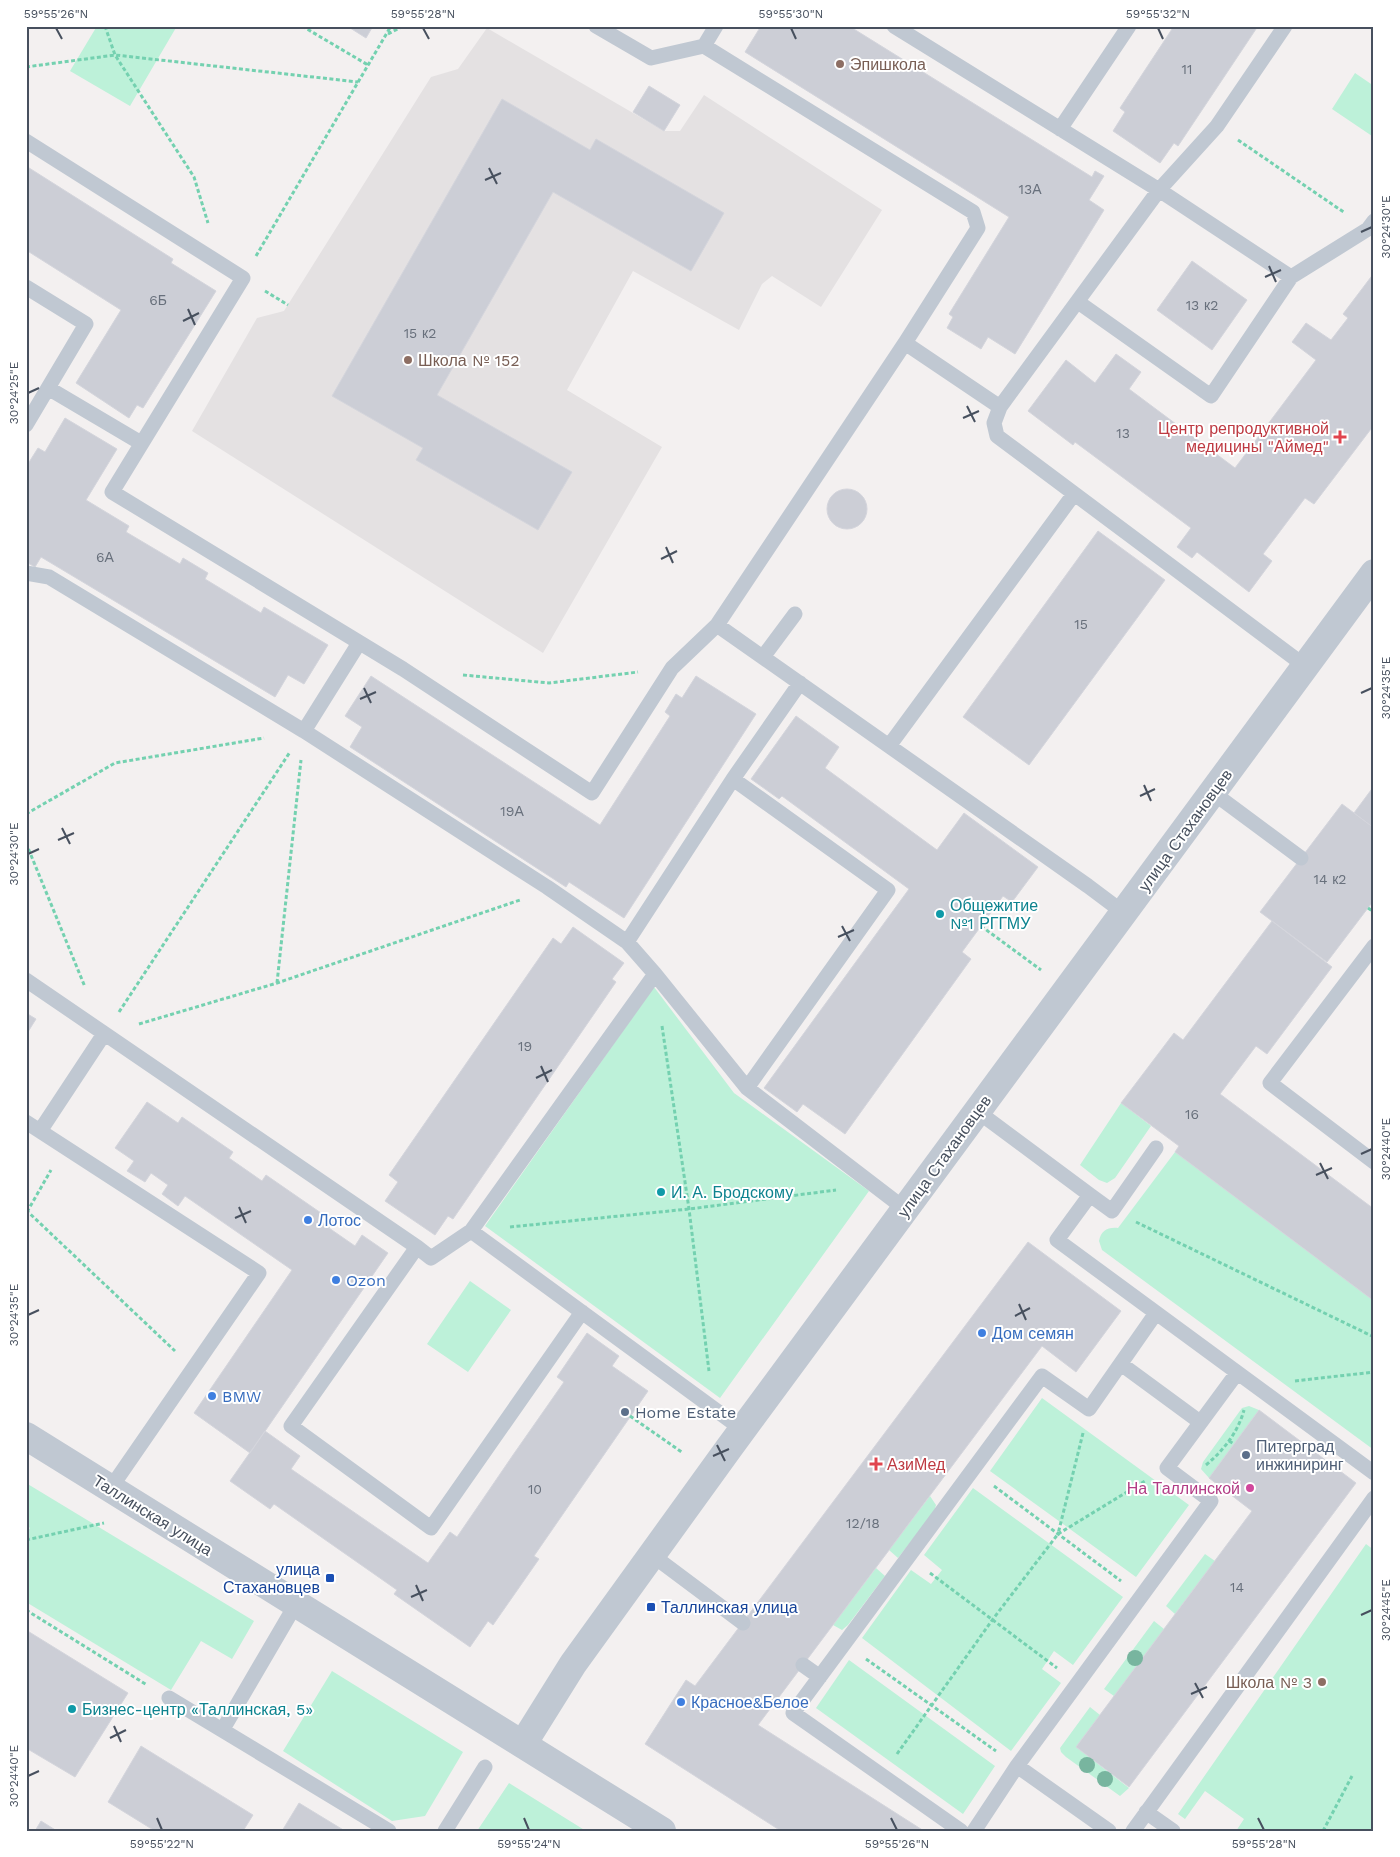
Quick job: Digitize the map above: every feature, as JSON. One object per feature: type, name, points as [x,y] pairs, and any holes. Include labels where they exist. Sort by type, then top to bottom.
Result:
[{"type":"street","name":"улица Стахановцев","points":[[523,1744],[573,1664],[652,1555],[1374,573]]},
{"type":"street","name":"Таллинская улица","points":[[26,1436],[662,1831]]},
{"type":"lane","points":[[26,141],[243,278],[112,492],[359,643],[592,793],[672,668],[717,625],[905,343],[978,228],[973,212],[704,46],[652,58],[596,26]]},
{"type":"lane","points":[[704,46],[716,26]]},
{"type":"lane","points":[[894,26],[1159,190],[1291,277]]},
{"type":"lane","points":[[1060,129],[1129,26]]},
{"type":"lane","points":[[1285,26],[1217,126],[1159,190],[1000,407],[994,423],[997,436],[1305,666]]},
{"type":"lane","points":[[1078,302],[1210,396],[1291,277],[1372,227]]},
{"type":"lane","points":[[26,287],[86,324],[26,425]]},
{"type":"lane","points":[[905,343],[1000,407]]},
{"type":"lane","points":[[48,388],[141,443]]},
{"type":"lane","points":[[889,746],[1074,494]]},
{"type":"lane","points":[[26,573],[50,577],[304,731],[627,942],[747,1088],[905,1209]]},
{"type":"lane","points":[[763,657],[795,614]]},
{"type":"lane","points":[[717,625],[1124,913]]},
{"type":"lane","points":[[304,731],[359,643]]},
{"type":"lane","points":[[627,942],[733,779],[800,683]]},
{"type":"lane","points":[[733,779],[888,890],[747,1088]]},
{"type":"lane","points":[[1212,792],[1301,858]]},
{"type":"lane","points":[[1374,946],[1270,1083],[1374,1162]]},
{"type":"lane","points":[[26,980],[431,1258],[471,1231],[655,974]]},
{"type":"lane","points":[[40,1131],[104,1034]]},
{"type":"lane","points":[[977,1111],[1112,1211],[1156,1148]]},
{"type":"lane","points":[[26,1122],[259,1273],[110,1489]]},
{"type":"lane","points":[[1090,1195],[1057,1240],[1374,1473]]},
{"type":"lane","points":[[471,1231],[743,1430]]},
{"type":"lane","points":[[417,1247],[291,1426],[431,1528],[582,1312]]},
{"type":"lane","points":[[961,1831],[793,1713],[846,1644],[1042,1376],[1089,1409],[1156,1314]]},
{"type":"lane","points":[[1121,1364],[1200,1422]]},
{"type":"lane","points":[[974,1831],[1017,1766],[1211,1501],[1167,1468],[1237,1372]]},
{"type":"lane","points":[[1134,1831],[1374,1498]]},
{"type":"lane","points":[[652,1555],[743,1623]]},
{"type":"lane","points":[[222,1729],[296,1604]]},
{"type":"lane","points":[[803,1665],[820,1677]]},
{"type":"lane","points":[[169,1698],[389,1831]]},
{"type":"lane","points":[[1017,1766],[1109,1831]]},
{"type":"lane","points":[[445,1831],[485,1767]]},
{"type":"lane","points":[[1146,1812],[1173,1831]]},
{"type":"path","points":[[105,26],[115,55],[194,177],[221,264]]},
{"type":"path","points":[[302,26],[368,65]]},
{"type":"path","points":[[243,278],[391,26]]},
{"type":"path","points":[[386,35],[403,26]]},
{"type":"path","points":[[26,67],[115,55],[358,82]]},
{"type":"path","points":[[1217,126],[1372,227]]},
{"type":"path","points":[[461,675],[549,683],[672,668]]},
{"type":"path","points":[[26,814],[115,763],[304,731]]},
{"type":"path","points":[[277,984],[304,731]]},
{"type":"path","points":[[104,1034],[304,731]]},
{"type":"path","points":[[26,843],[86,988]]},
{"type":"path","points":[[104,1034],[277,984],[514,903],[547,888]]},
{"type":"path","points":[[1368,908],[1374,912]]},
{"type":"path","points":[[981,926],[1067,989]]},
{"type":"path","points":[[662,1023],[689,1209],[713,1409]]},
{"type":"path","points":[[64,1146],[27,1211],[193,1368]]},
{"type":"path","points":[[471,1231],[689,1209],[874,1185]]},
{"type":"path","points":[[1134,1221],[1374,1337]]},
{"type":"path","points":[[1291,1381],[1374,1372]]},
{"type":"path","points":[[1058,1534],[1089,1409]]},
{"type":"path","points":[[630,1416],[683,1453]]},
{"type":"path","points":[[1217,1456],[1240,1426]]},
{"type":"path","points":[[1229,1441],[1234,1444]]},
{"type":"path","points":[[882,1775],[993,1619],[1058,1534],[1167,1468]]},
{"type":"path","points":[[973,1471],[1142,1596]]},
{"type":"path","points":[[26,1540],[108,1522]]},
{"type":"path","points":[[909,1557],[1078,1683]]},
{"type":"path","points":[[26,1610],[169,1698]]},
{"type":"path","points":[[846,1644],[1017,1766]]},
{"type":"path","points":[[1323,1831],[1352,1776]]},
{"type":"shaded area","name":"Школа № 152","points":[[487,28],[664,131],[680,131],[704,95],[882,210],[821,307],[772,276],[762,284],[739,330],[633,271],[567,390],[662,447],[543,653],[192,431],[257,318],[284,311],[431,77],[458,69]]},
{"type":"green space","points":[[97,26],[177,26],[130,106],[70,71]]},
{"type":"green space","points":[[1355,73],[1374,86],[1374,133],[1372,136],[1332,109]]},
{"type":"green space","points":[[654,987],[734,1093],[869,1191],[720,1398],[485,1226]]},
{"type":"green space","points":[[1121,1103],[1151,1126],[1115,1178],[1107,1183],[1099,1180],[1080,1165]]},
{"type":"green space","points":[[1175,1152],[1374,1301],[1374,1450],[1102,1250],[1099,1241],[1103,1232],[1111,1228],[1118,1228]]},
{"type":"green space","points":[[470,1281],[511,1310],[468,1372],[427,1344]]},
{"type":"green space","points":[[1042,1398],[1189,1505],[1136,1577],[990,1471]]},
{"type":"green space","points":[[1249,1406],[1259,1410],[1209,1478],[1201,1469],[1203,1462],[1242,1408]]},
{"type":"green space","points":[[26,1483],[254,1621],[232,1659],[201,1641],[171,1690],[26,1602],[26,1534],[30,1528],[26,1525]]},
{"type":"green space","points":[[973,1488],[1123,1597],[1073,1665],[1054,1651],[1042,1669],[1061,1683],[1011,1751],[862,1638],[911,1570],[931,1584],[942,1570],[924,1555]]},
{"type":"green space","points":[[930,1496],[936,1505],[934,1512],[898,1558],[889,1550]]},
{"type":"green space","name":"Школа № 3","points":[[1366,1544],[1374,1550],[1374,1831],[1236,1831],[1244,1819],[1205,1791],[1185,1819],[1178,1814]]},
{"type":"green space","points":[[1205,1554],[1215,1561],[1175,1614],[1166,1606]]},
{"type":"green space","points":[[876,1568],[885,1576],[848,1625],[842,1630],[833,1625]]},
{"type":"green space","points":[[1154,1621],[1164,1629],[1114,1696],[1104,1689]]},
{"type":"green space","points":[[849,1660],[995,1766],[963,1814],[816,1708]]},
{"type":"green space","points":[[332,1671],[463,1752],[425,1816],[392,1821],[283,1751]]},
{"type":"green space","points":[[1090,1707],[1100,1715],[1076,1747],[1129,1788],[1120,1796],[1061,1752],[1060,1748]]},
{"type":"green space","points":[[509,1783],[586,1831],[477,1831]]},
{"type":"building","points":[[347,26],[373,26],[366,38]]},
{"type":"building","points":[[761,26],[849,26],[1092,177],[1095,171],[1104,176],[1089,200],[1104,210],[1015,354],[988,337],[981,349],[947,328],[953,317],[949,314],[1009,217],[745,52]]},
{"type":"building","points":[[1174,26],[1258,26],[1178,146],[1174,143],[1160,163],[1113,131],[1125,112],[1120,108]]},
{"type":"building","points":[[649,86],[680,105],[664,131],[633,112]]},
{"type":"building","points":[[502,99],[590,150],[596,139],[724,213],[691,271],[553,192],[437,395],[572,472],[538,530],[416,460],[423,448],[332,396]]},
{"type":"building","points":[[26,166],[173,259],[171,263],[216,291],[143,408],[137,405],[129,418],[76,383],[121,310],[26,250]]},
{"type":"building","points":[[1192,261],[1247,300],[1212,350],[1157,310]]},
{"type":"building","points":[[1374,273],[1374,425],[1314,504],[1305,498],[1263,554],[1272,561],[1249,592],[1197,552],[1192,558],[1177,547],[1191,528],[1075,442],[1073,445],[1028,411],[1066,360],[1095,383],[1116,354],[1141,372],[1129,389],[1235,468],[1316,360],[1292,342],[1306,323],[1331,340],[1348,318],[1343,314]]},
{"type":"building","points":[[65,418],[117,449],[86,500],[129,526],[126,532],[180,564],[183,558],[208,573],[205,579],[261,613],[264,607],[328,645],[304,684],[288,675],[275,697],[41,557],[35,567],[26,562],[26,467],[38,448],[45,452]]},
{"type":"building","points":[[851,489],[858,492],[864,498],[867,509],[866,517],[858,526],[851,529],[843,529],[836,526],[828,517],[827,505],[830,498],[839,490]]},
{"type":"building","points":[[1098,531],[1165,580],[1029,765],[963,717]]},
{"type":"building","points":[[371,676],[600,825],[670,716],[665,712],[676,694],[682,698],[696,676],[756,714],[624,918],[569,882],[566,887],[350,747],[362,727],[345,716]]},
{"type":"building","name":"Общежитие №1 РГГМУ","points":[[796,716],[839,747],[825,768],[937,850],[964,813],[1038,867],[1012,902],[1003,896],[962,952],[971,959],[845,1134],[803,1104],[797,1112],[764,1088],[909,889],[782,796],[779,799],[751,779]]},
{"type":"building","points":[[1374,786],[1374,828],[1354,813]]},
{"type":"building","points":[[1342,804],[1374,828],[1374,900],[1327,962],[1260,912]]},
{"type":"building","points":[[1272,921],[1332,967],[1267,1054],[1256,1046],[1220,1094],[1374,1209],[1374,1301],[1175,1152],[1179,1146],[1121,1103],[1174,1033],[1183,1040]]},
{"type":"building","points":[[573,927],[624,963],[612,979],[616,982],[453,1219],[448,1216],[435,1235],[385,1201],[398,1182],[389,1175],[553,938],[561,944]]},
{"type":"building","points":[[26,1013],[36,1019],[26,1035]]},
{"type":"building","points":[[147,1102],[178,1123],[182,1117],[233,1152],[229,1158],[262,1181],[266,1175],[334,1222],[329,1228],[355,1246],[362,1235],[388,1253],[250,1453],[194,1413],[292,1270],[185,1196],[178,1206],[162,1194],[168,1185],[151,1173],[145,1182],[127,1171],[134,1161],[115,1148]]},
{"type":"building","points":[[1028,1242],[1121,1311],[1076,1372],[1042,1346],[758,1725],[924,1831],[781,1831],[645,1744],[686,1680],[695,1686]]},
{"type":"building","points":[[587,1333],[619,1356],[612,1366],[648,1391],[534,1556],[539,1559],[493,1625],[488,1621],[470,1647],[394,1594],[397,1590],[274,1504],[270,1509],[230,1481],[265,1431],[300,1456],[291,1469],[428,1563],[450,1532],[457,1537],[564,1382],[557,1377]]},
{"type":"building","points":[[1259,1410],[1356,1483],[1129,1787],[1076,1747],[1252,1511],[1209,1478]]},
{"type":"building","name":"Бизнес-центр «Таллинская, 5»","points":[[26,1630],[128,1693],[75,1777],[26,1748]]},
{"type":"building","points":[[141,1746],[253,1815],[243,1831],[155,1831],[108,1802]]},
{"type":"building","points":[[299,1803],[345,1831],[282,1831]]},
{"type":"building","points":[[41,1821],[57,1831],[35,1831]]},
{"type":"place","name":"Эпишкола","points":[[840,64]]},
{"type":"place","name":"Школа № 152","points":[[408,360]]},
{"type":"place","name":"Центр репродуктивной медицины \"Аймед\"","points":[[1340,437]]},
{"type":"place","name":"Общежитие №1 РГГМУ","points":[[940,914]]},
{"type":"place","name":"И. А. Бродскому","points":[[661,1192]]},
{"type":"place","name":"Лотос","points":[[308,1220]]},
{"type":"place","name":"Ozon","points":[[336,1280]]},
{"type":"place","name":"Дом семян","points":[[982,1333]]},
{"type":"place","name":"BMW","points":[[212,1396]]},
{"type":"place","name":"Home Estate","points":[[625,1412]]},
{"type":"place","name":"Питерград инжиниринг","points":[[1246,1455]]},
{"type":"place","name":"АзиМед","points":[[876,1464]]},
{"type":"place","name":"На Таллинской","points":[[1250,1488]]},
{"type":"place","name":"улица Стахановцев","points":[[330,1578]]},
{"type":"place","name":"Таллинская улица","points":[[651,1607]]},
{"type":"place","name":"Школа № 3","points":[[1322,1682]]},
{"type":"place","name":"Красное&Белое","points":[[681,1702]]},
{"type":"place","name":"Бизнес-центр «Таллинская, 5»","points":[[72,1709]]}]
